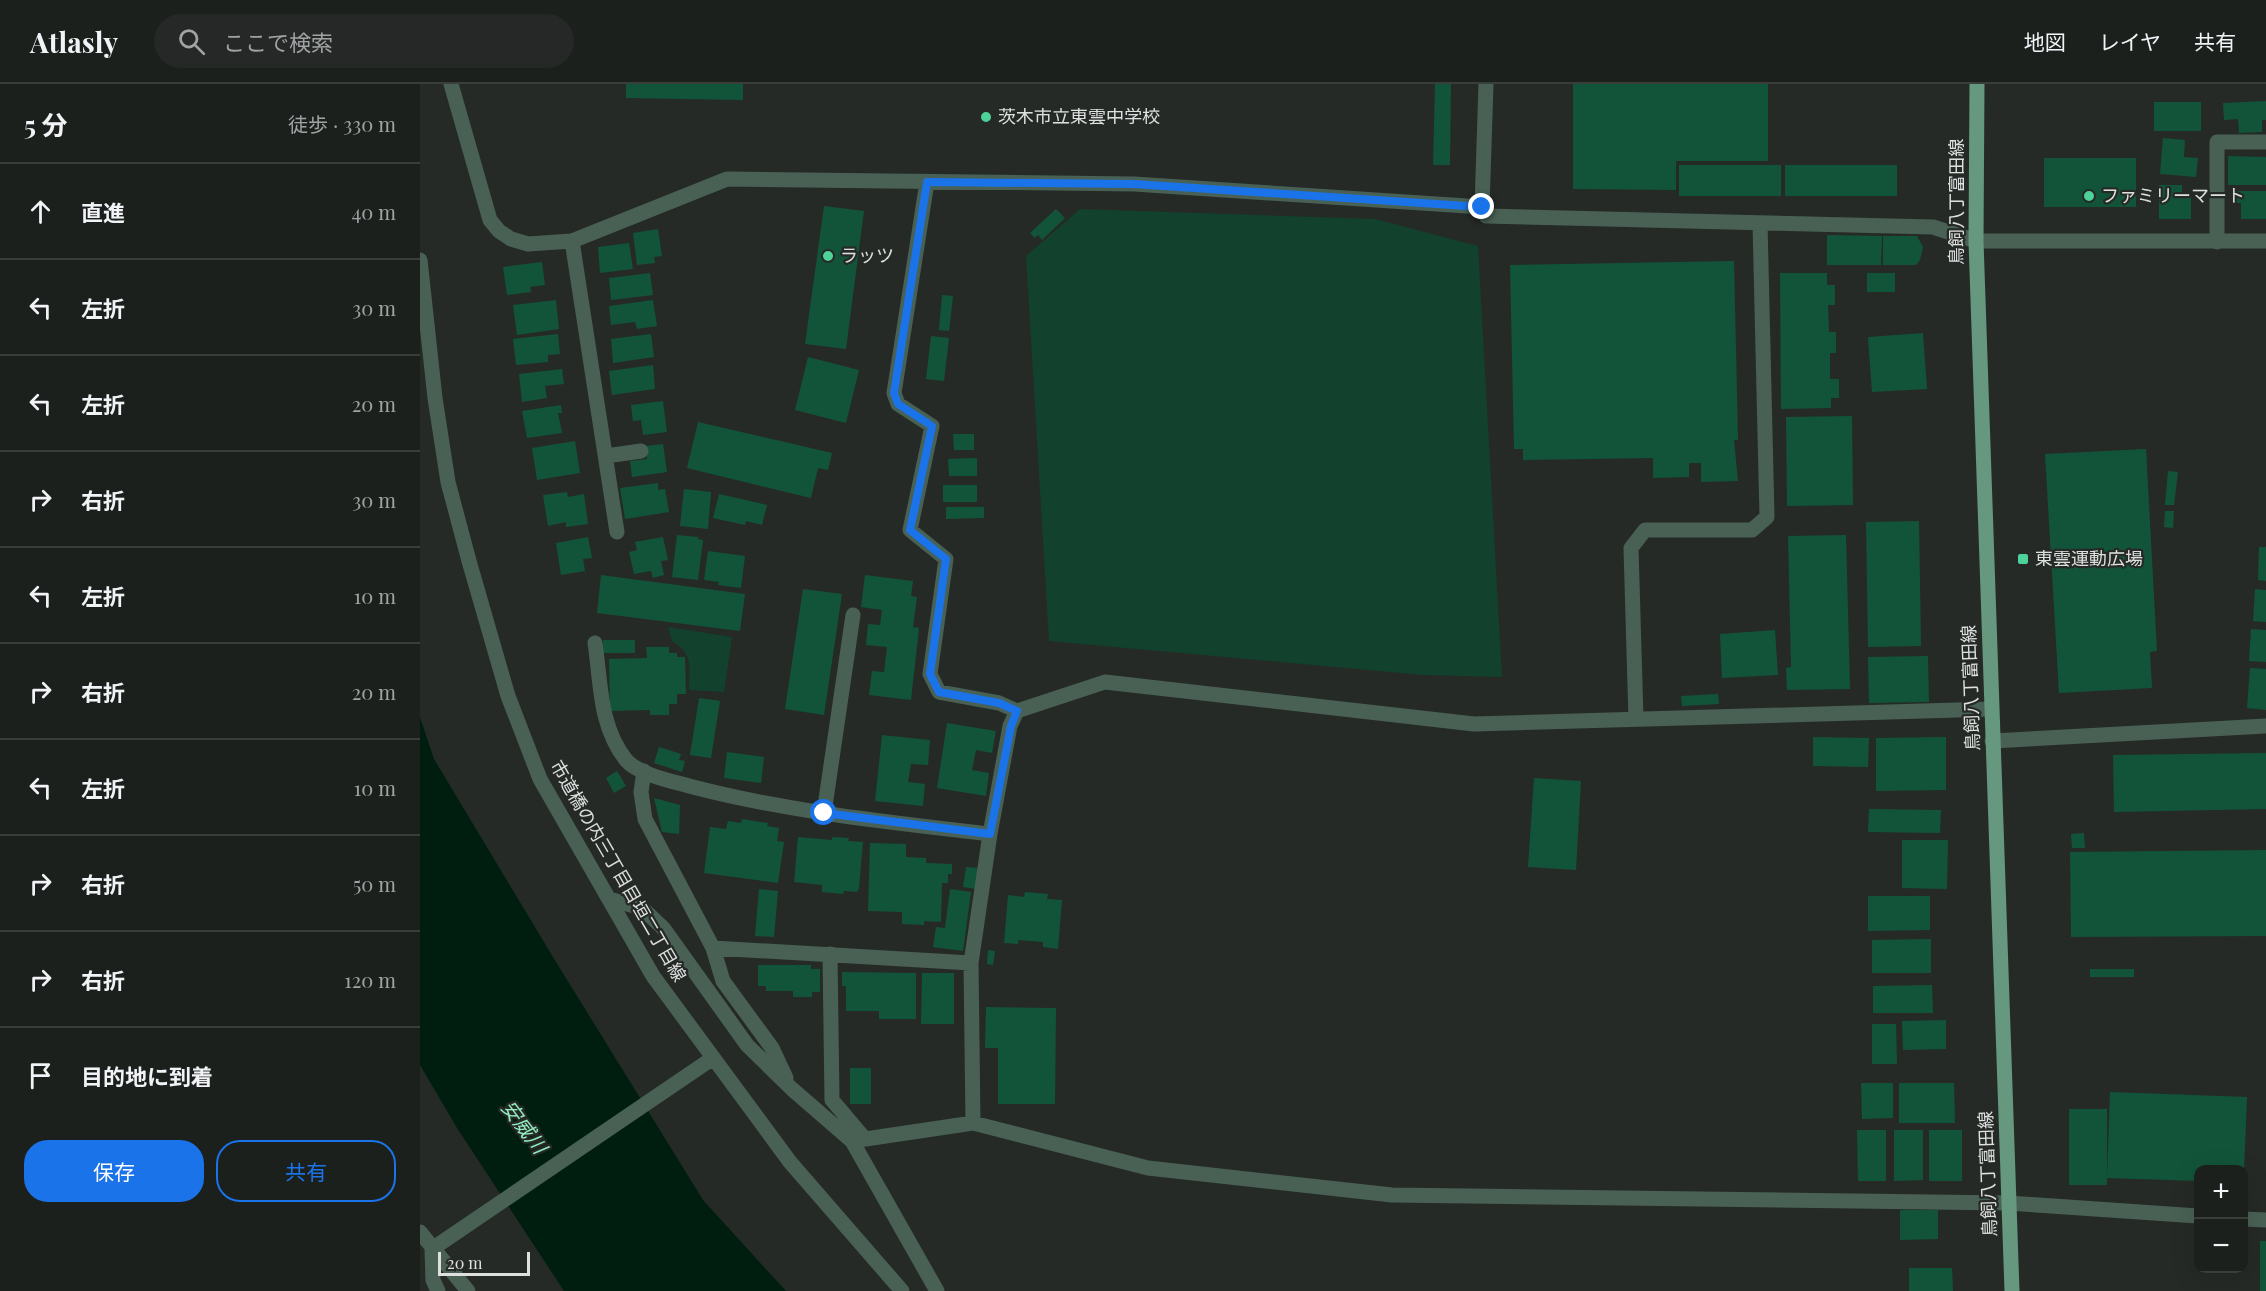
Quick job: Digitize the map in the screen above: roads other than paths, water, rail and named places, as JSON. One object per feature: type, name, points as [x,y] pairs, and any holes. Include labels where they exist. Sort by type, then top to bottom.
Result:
[{"type":"main road","name":"鳥飼八丁富田線","points":[[1977,84],[1976,241],[2012,1291]]},
{"type":"street","points":[[451,84],[490,220],[511,239],[528,244],[543,245],[572,241],[727,179],[1134,184],[1482,207]]},
{"type":"street","points":[[1486,84],[1482,207],[1486,216],[1933,227],[1976,241],[2266,241]]},
{"type":"street","points":[[2217,242],[2217,142],[2266,142]]},
{"type":"street","points":[[927,182],[894,393],[898,404],[932,426],[910,530],[946,559],[930,674],[939,692],[999,703],[1017,711],[1106,682],[1474,724],[1991,710]]},
{"type":"street","points":[[1636,719],[1631,548],[1645,530],[1752,530],[1767,517],[1760,223]]},
{"type":"street","points":[[572,241],[617,532]]},
{"type":"street","name":"市道橋の内三丁目目垣二丁目線","points":[[420,260],[435,398],[448,482],[508,696],[540,779],[653,976],[789,1162],[902,1291]]},
{"type":"street","points":[[606,456],[641,451]]},
{"type":"street","points":[[824,813],[853,615]]},
{"type":"street","points":[[595,643],[604,719],[627,761],[658,778],[737,799],[824,813],[990,834]]},
{"type":"street","points":[[973,1123],[971,963],[990,834],[1011,726],[1017,711]]},
{"type":"street","points":[[1992,741],[2266,726]]},
{"type":"street","points":[[644,771],[641,792],[645,819],[713,948],[723,981],[772,1048],[792,1089]]},
{"type":"street","points":[[609,899],[642,908],[664,929],[747,1045],[792,1089],[858,1140],[973,1123],[1148,1168],[1392,1195],[2008,1203],[2194,1216]]},
{"type":"street","points":[[713,948],[971,963]]},
{"type":"street","points":[[830,954],[832,1100],[858,1140],[937,1291]]},
{"type":"street","points":[[438,1291],[433,1280],[437,1245],[713,1058]]},
{"type":"street","points":[[2248,1219],[2266,1220]]},
{"type":"street","points":[[420,1232],[437,1245],[468,1291]]},
{"type":"water","name":"安威川","points":[[420,717],[434,759],[703,1200],[786,1291],[564,1291],[457,1128],[420,1065]]},
{"type":"place","name":"茨木市立東雲中学校","points":[[986,117]]},
{"type":"place","name":"ファミリーマート","points":[[2089,196]]},
{"type":"place","name":"ラッツ","points":[[828,256]]},
{"type":"place","name":"東雲運動広場","points":[[2023,559]]}]
